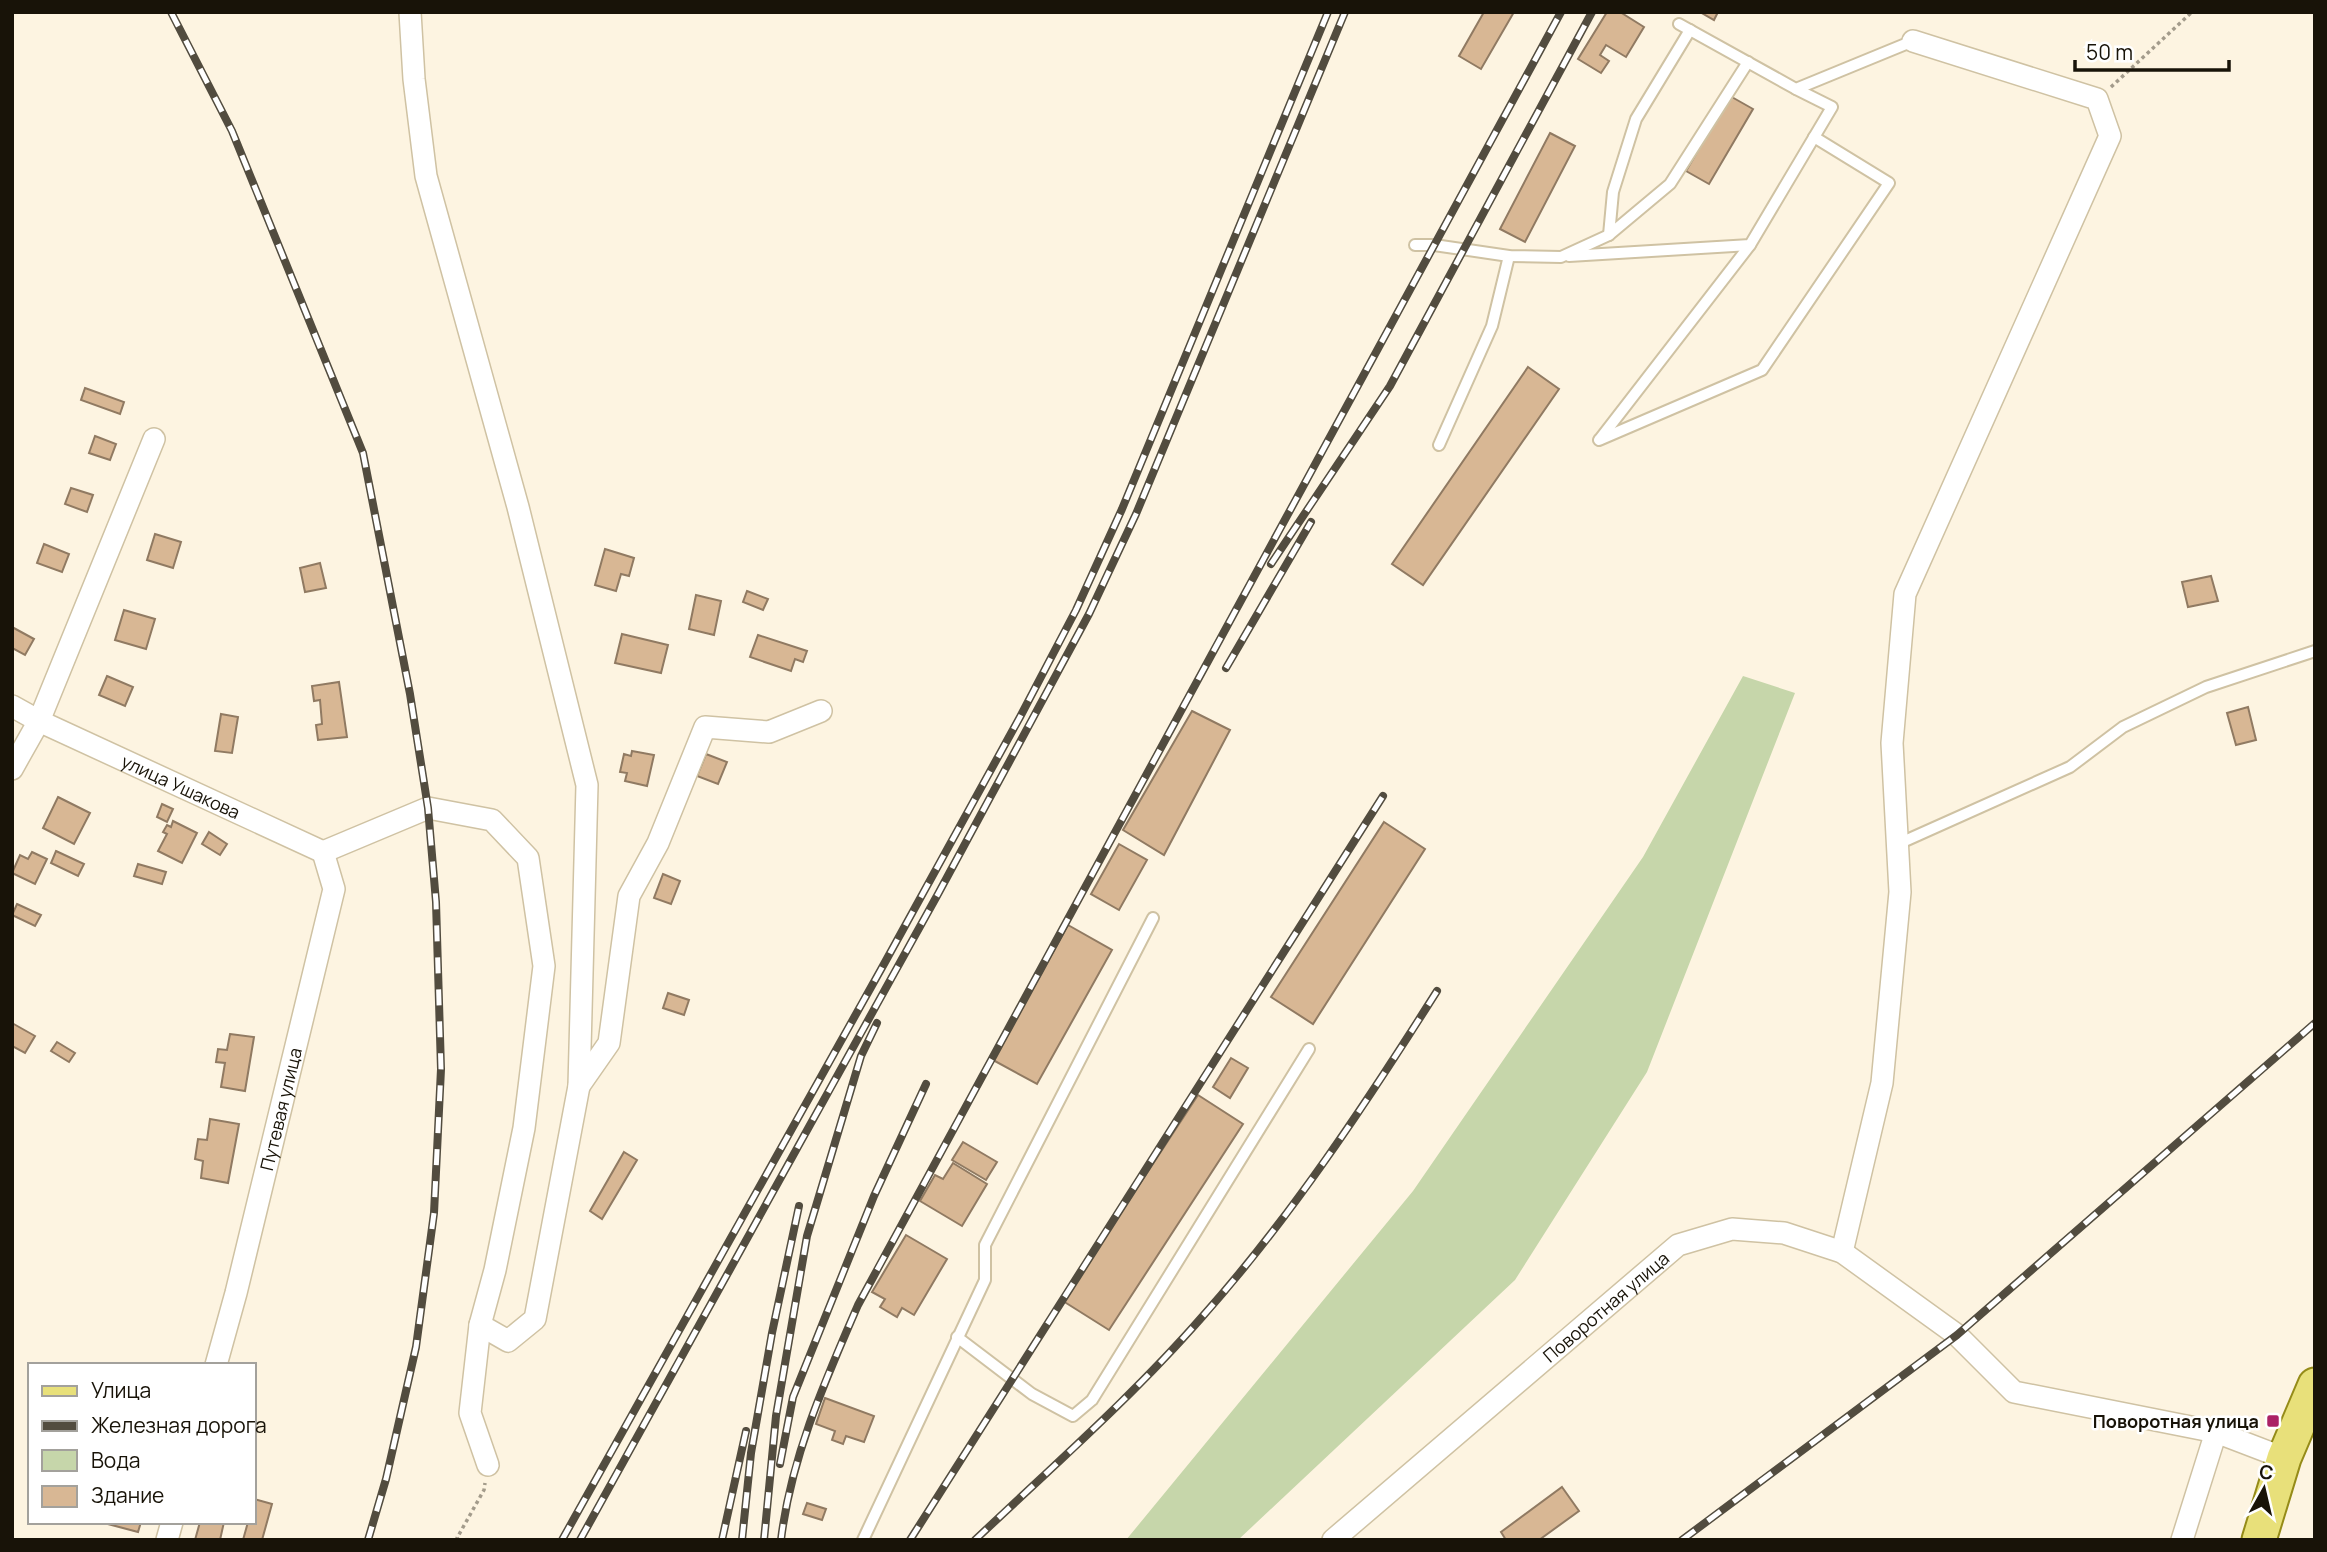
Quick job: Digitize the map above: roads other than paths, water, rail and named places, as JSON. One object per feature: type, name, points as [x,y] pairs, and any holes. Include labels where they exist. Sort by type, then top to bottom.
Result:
[{"type":"main road","points":[[2259,1540],[2284,1458],[2315,1385]]},
{"type":"street","points":[[410,12],[414,79],[426,176],[519,507],[587,785],[579,1086],[535,1319],[508,1341],[480,1325]]},
{"type":"street","points":[[1842,1252],[1882,1083],[1900,892],[1892,743],[1905,594],[2110,136],[2097,99],[1913,41]]},
{"type":"street","points":[[12,769],[39,721],[154,439]]},
{"type":"street","name":"улица Ушакова","points":[[12,706],[39,721],[323,852]]},
{"type":"street","points":[[579,1086],[609,1042],[629,896],[658,843],[705,727],[769,732],[821,711]]},
{"type":"street","points":[[323,852],[428,808],[492,820],[528,858],[544,966],[524,1128],[495,1270],[480,1325],[470,1413],[488,1465]]},
{"type":"street","name":"Путевая улица","points":[[217,1363],[334,888],[323,852]]},
{"type":"street","name":"Поворотная улица","points":[[1333,1540],[1678,1245],[1732,1229],[1784,1233],[1842,1252],[1956,1335],[2014,1392],[2216,1432],[2284,1458]]},
{"type":"street","points":[[2182,1540],[2216,1432]]},
{"type":"lane","points":[[1679,24],[1832,107],[1814,137],[1750,245],[1599,440],[1762,370],[1889,183],[1814,137]]},
{"type":"lane","points":[[1609,235],[1613,192],[1636,118],[1690,30]]},
{"type":"lane","points":[[1796,89],[1913,41]]},
{"type":"lane","points":[[1561,257],[1609,235],[1670,184],[1748,62]]},
{"type":"lane","points":[[1415,245],[1434,245],[1509,256],[1561,257],[1750,245]]},
{"type":"lane","points":[[1439,445],[1492,326],[1509,256]]},
{"type":"lane","points":[[1898,844],[2070,766],[2123,727],[2206,687],[2315,651]]},
{"type":"lane","points":[[863,1540],[985,1280],[985,1245],[1153,918]]},
{"type":"lane","points":[[957,1337],[1032,1394],[1073,1416],[1092,1400],[1309,1049]]},
{"type":"water","points":[[1743,676],[1795,693],[1647,1072],[1515,1280],[1238,1540],[1126,1540],[1413,1191],[1643,857]]},
{"type":"railway","points":[[171,12],[232,131],[363,453],[410,694],[428,808],[436,902],[441,1069],[434,1213],[416,1347],[386,1479],[368,1540]]},
{"type":"railway","points":[[562,1540],[884,964],[1076,610],[1122,509],[1328,12]]},
{"type":"railway","points":[[580,1540],[938,894],[1089,614],[1136,514],[1345,12]]},
{"type":"railway","points":[[781,1540],[801,1449],[858,1305],[1561,12]]},
{"type":"railway","points":[[1271,564],[1390,386],[1592,12]]},
{"type":"railway","points":[[1226,668],[1311,522]]},
{"type":"railway","points":[[910,1540],[1383,796]]},
{"type":"railway","points":[[975,1540],[1148,1375],[1235,1279],[1326,1159],[1437,991]]},
{"type":"railway","points":[[764,1540],[776,1416],[807,1236],[861,1056],[877,1023]]},
{"type":"railway","points":[[1682,1540],[1957,1335],[2315,1023]]},
{"type":"railway","points":[[780,1464],[793,1397],[874,1196],[926,1084]]},
{"type":"railway","points":[[742,1540],[751,1453],[772,1333],[799,1206]]},
{"type":"railway","points":[[722,1540],[746,1431]]},
{"type":"place","name":"Поворотная улица","points":[[2273,1421]]}]
